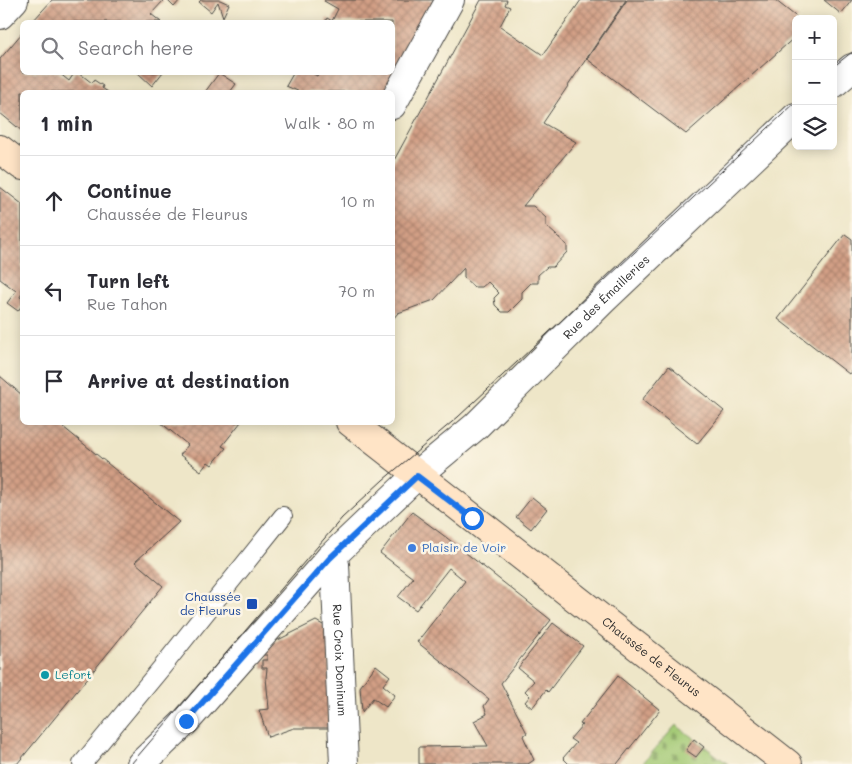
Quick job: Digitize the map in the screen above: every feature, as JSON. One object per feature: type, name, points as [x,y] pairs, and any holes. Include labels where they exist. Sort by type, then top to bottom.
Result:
[{"type":"main road","points":[[0,149],[20,164]]},
{"type":"main road","name":"Chaussée de Fleurus","points":[[354,425],[788,764]]},
{"type":"street","points":[[0,15],[14,0]]},
{"type":"street","points":[[395,100],[450,0]]},
{"type":"street","points":[[837,81],[852,68]]},
{"type":"street","name":"Rue des Émailleries","points":[[141,764],[186,721],[330,558],[417,476],[476,426],[603,300],[792,122]]},
{"type":"street","name":"Rue Croix Dominum","points":[[330,558],[334,564],[344,764]]},
{"type":"lane","points":[[82,764],[283,516]]},
{"type":"green space","points":[[676,725],[728,764],[642,764]]},
{"type":"building","points":[[52,0],[164,0],[151,14],[158,20],[34,20]]},
{"type":"building","points":[[167,0],[180,0],[174,7]]},
{"type":"building","points":[[201,0],[220,0],[229,4],[223,17],[218,2],[211,12],[199,2]]},
{"type":"building","points":[[436,0],[387,90],[295,90],[286,86],[292,75],[395,75],[395,20],[332,20],[338,9],[324,1]]},
{"type":"building","points":[[481,0],[507,0],[505,5],[510,7],[500,26],[543,55],[581,0],[626,0],[543,123],[576,142],[523,206],[533,206],[546,218],[546,226],[567,245],[567,252],[553,267],[547,267],[538,275],[538,283],[531,283],[522,292],[522,299],[509,312],[502,312],[495,305],[494,298],[499,293],[488,282],[482,287],[474,287],[464,278],[464,268],[434,300],[398,313],[395,316],[395,158]]},
{"type":"building","points":[[627,0],[775,0],[794,15],[792,15],[792,40],[686,134],[587,59]]},
{"type":"building","points":[[824,0],[852,0],[841,14]]},
{"type":"building","points":[[20,35],[20,75],[62,75],[69,81],[73,75],[82,75],[92,83],[94,80],[103,86],[102,88],[105,90],[20,90],[20,129],[0,113],[0,59]]},
{"type":"building","points":[[140,75],[161,75],[152,86]]},
{"type":"building","points":[[218,75],[222,75],[236,84],[232,90],[206,90]]},
{"type":"building","points":[[0,187],[20,202],[20,308],[18,311],[7,303],[16,291],[0,279]]},
{"type":"building","points":[[845,234],[852,239],[852,370],[849,374],[778,319]]},
{"type":"building","points":[[669,366],[724,411],[697,444],[642,400]]},
{"type":"building","name":"Lefort","points":[[0,376],[20,393],[20,425],[61,425],[179,522],[135,562],[163,586],[17,764],[0,764]]},
{"type":"building","points":[[164,425],[239,425],[222,446],[226,448],[212,465],[208,462],[201,471],[180,455],[188,445]]},
{"type":"building","points":[[532,497],[547,509],[531,529],[516,517]]},
{"type":"building","points":[[412,512],[551,620],[501,683],[527,733],[523,736],[534,760],[528,764],[419,764],[419,747],[488,746],[474,721],[487,714],[484,706],[489,699],[417,642],[465,581],[449,568],[416,610],[398,597],[413,578],[380,553]]},
{"type":"building","points":[[316,621],[330,629],[329,728],[294,728],[268,737],[259,710],[269,709],[267,668],[262,668],[262,660],[267,660],[267,655],[263,655],[262,648]]},
{"type":"building","points":[[553,623],[583,646],[548,692],[546,690],[532,708],[525,702],[530,696],[525,691],[534,681],[518,668]]},
{"type":"building","points":[[376,665],[390,676],[383,685],[395,695],[386,707],[373,698],[362,712],[360,687]]},
{"type":"building","points":[[618,676],[660,710],[617,764],[569,764],[563,758],[576,743],[570,739]]},
{"type":"building","points":[[694,739],[704,747],[696,757],[686,750]]},
{"type":"tram line","points":[[837,64],[852,52]]},
{"type":"tram line","points":[[131,764],[342,518],[383,480],[458,417],[793,105]]},
{"type":"place","name":"Plaisir de Voir","points":[[412,548]]},
{"type":"place","name":"Chaussée de Fleurus","points":[[252,604]]},
{"type":"place","name":"Lefort","points":[[45,675]]},
{"type":"route","points":[[186,721],[330,558],[417,476],[472,518]]}]
